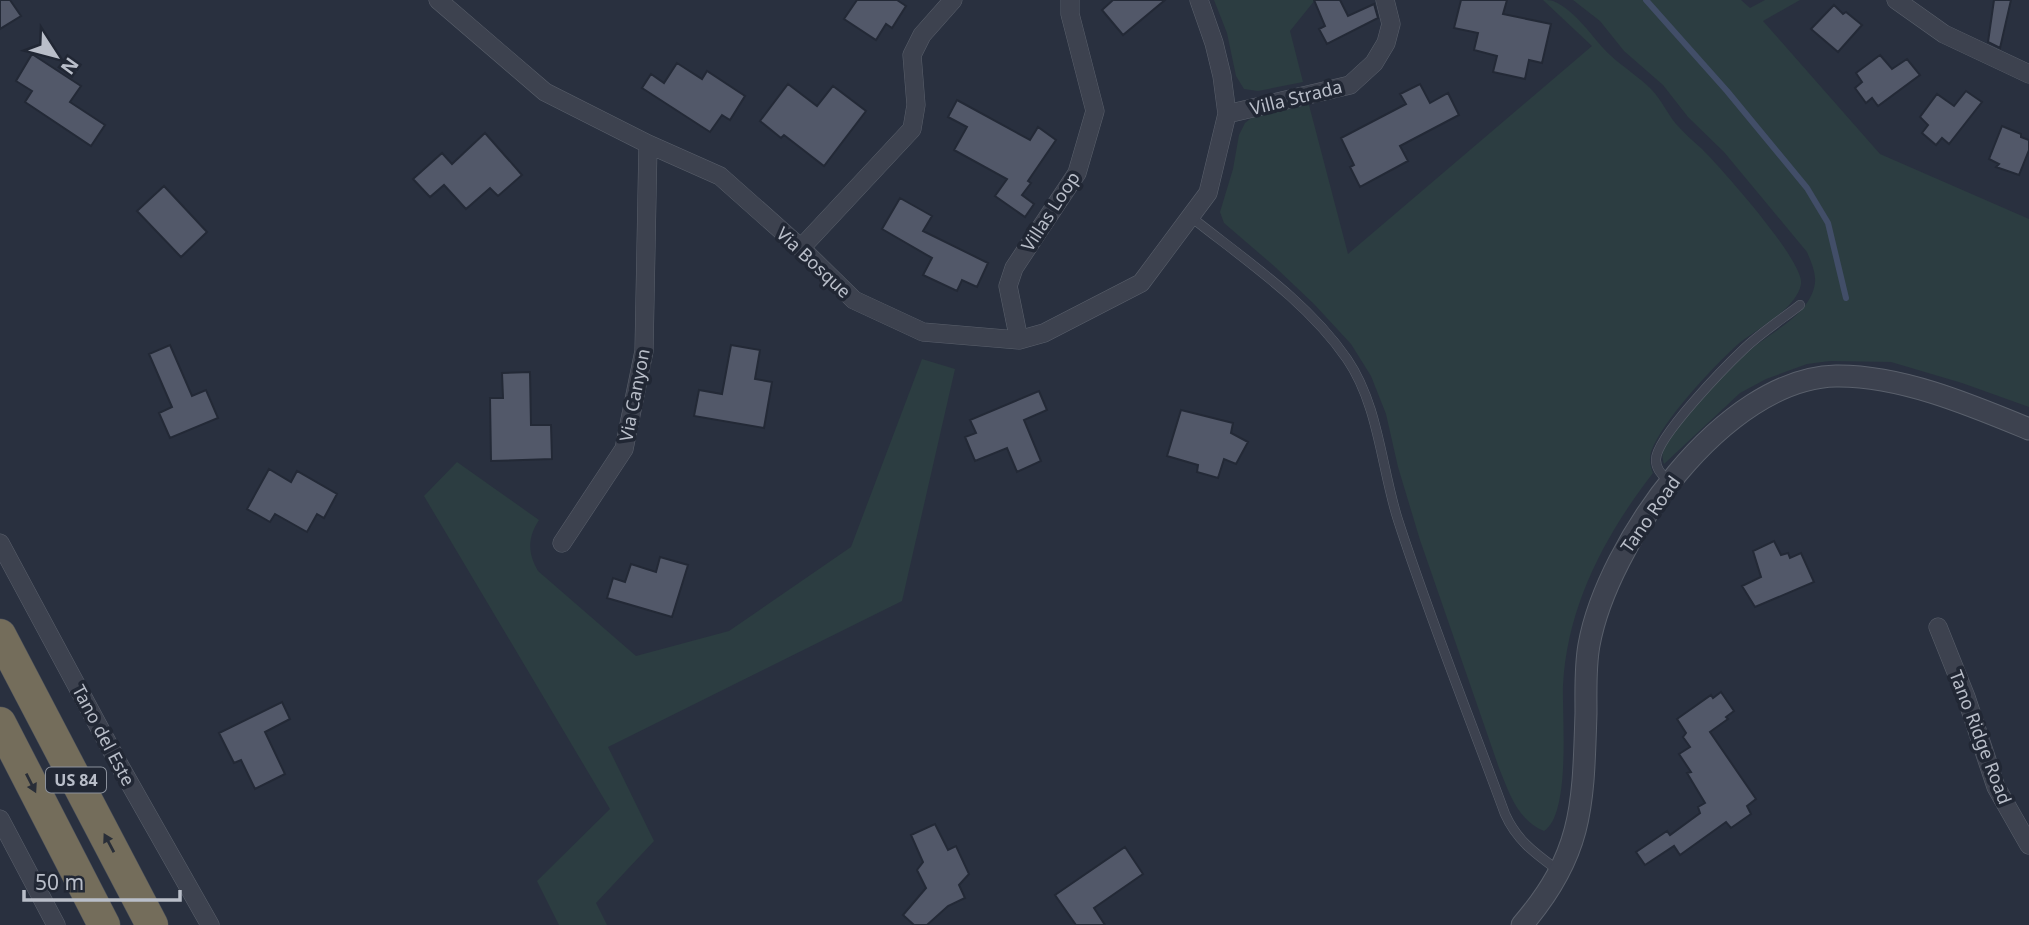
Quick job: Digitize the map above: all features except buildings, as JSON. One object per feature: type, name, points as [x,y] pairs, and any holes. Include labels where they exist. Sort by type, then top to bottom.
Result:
[{"type":"highway","name":"US 84","points":[[0,635],[152,925]]},
{"type":"highway","name":"US 84","points":[[0,723],[104,925]]},
{"type":"street","name":"Via Bosque","points":[[438,0],[545,92],[648,144],[720,176],[801,248],[854,300],[923,332],[1019,340],[1044,333],[1141,282],[1208,194],[1227,114],[1216,54],[1199,0]]},
{"type":"street","points":[[801,248],[912,129],[916,105],[912,55],[922,35],[953,0]]},
{"type":"street","name":"Villas Loop","points":[[1019,340],[1008,286],[1014,268],[1077,173],[1095,111],[1070,14],[1070,0]]},
{"type":"street","name":"Villa Strada","points":[[1227,114],[1350,85],[1374,63],[1386,43],[1391,24],[1385,0]]},
{"type":"street","points":[[1896,0],[1944,34],[2029,74]]},
{"type":"street","name":"Via Canyon","points":[[562,543],[624,449],[644,351],[648,144]]},
{"type":"street","name":"Tano Road","points":[[1522,925],[1560,872],[1574,838],[1581,804],[1588,648],[1600,600],[1624,550],[1670,482],[1709,441],[1748,407],[1789,386],[1836,376],[1882,380],[1956,401],[2029,429]]},
{"type":"street","name":"Tano del Este","points":[[0,543],[121,768],[210,925]]},
{"type":"street","name":"Tano Ridge Road","points":[[1938,627],[1966,696],[1996,787],[2029,845]]},
{"type":"street","points":[[0,819],[56,925]]},
{"type":"lane","points":[[1191,217],[1292,298],[1323,330],[1356,374],[1370,408],[1398,523],[1505,814],[1513,832],[1526,847],[1560,872]]},
{"type":"lane","points":[[1670,482],[1656,463],[1659,445],[1725,368],[1745,348],[1800,304]]},
{"type":"shaded area","points":[[1214,0],[1315,0],[1290,31],[1303,82],[1258,91],[1244,89],[1236,76],[1227,33]]},
{"type":"shaded area","points":[[1543,0],[1553,1],[1570,11],[1610,55],[1655,93],[1676,124],[1726,175],[1760,215],[1790,256],[1799,273],[1801,284],[1792,302],[1737,345],[1702,381],[1666,425],[1651,452],[1653,473],[1619,521],[1591,573],[1572,628],[1566,656],[1562,786],[1553,821],[1544,831],[1521,813],[1499,768],[1420,540],[1398,467],[1386,414],[1371,376],[1351,344],[1314,304],[1224,223],[1220,212],[1233,169],[1239,135],[1245,123],[1255,115],[1309,105],[1348,254],[1592,46]]},
{"type":"shaded area","points":[[1573,0],[1741,0],[1750,8],[1765,0],[1800,0],[1763,21],[1880,154],[2029,219],[2029,407],[1891,362],[1830,361],[1807,364],[1766,379],[1740,393],[1664,464],[1664,448],[1679,425],[1739,360],[1798,314],[1812,295],[1815,275],[1807,252],[1724,152],[1688,117],[1663,85],[1624,51],[1600,21]]},
{"type":"shaded area","points":[[922,359],[955,369],[902,601],[608,747],[654,841],[596,903],[607,925],[559,925],[537,881],[610,809],[424,496],[457,462],[539,520],[530,545],[538,571],[636,656],[729,631],[851,547]]},
{"type":"waterway","points":[[1646,0],[1727,91],[1807,188],[1828,223],[1846,298]]}]
